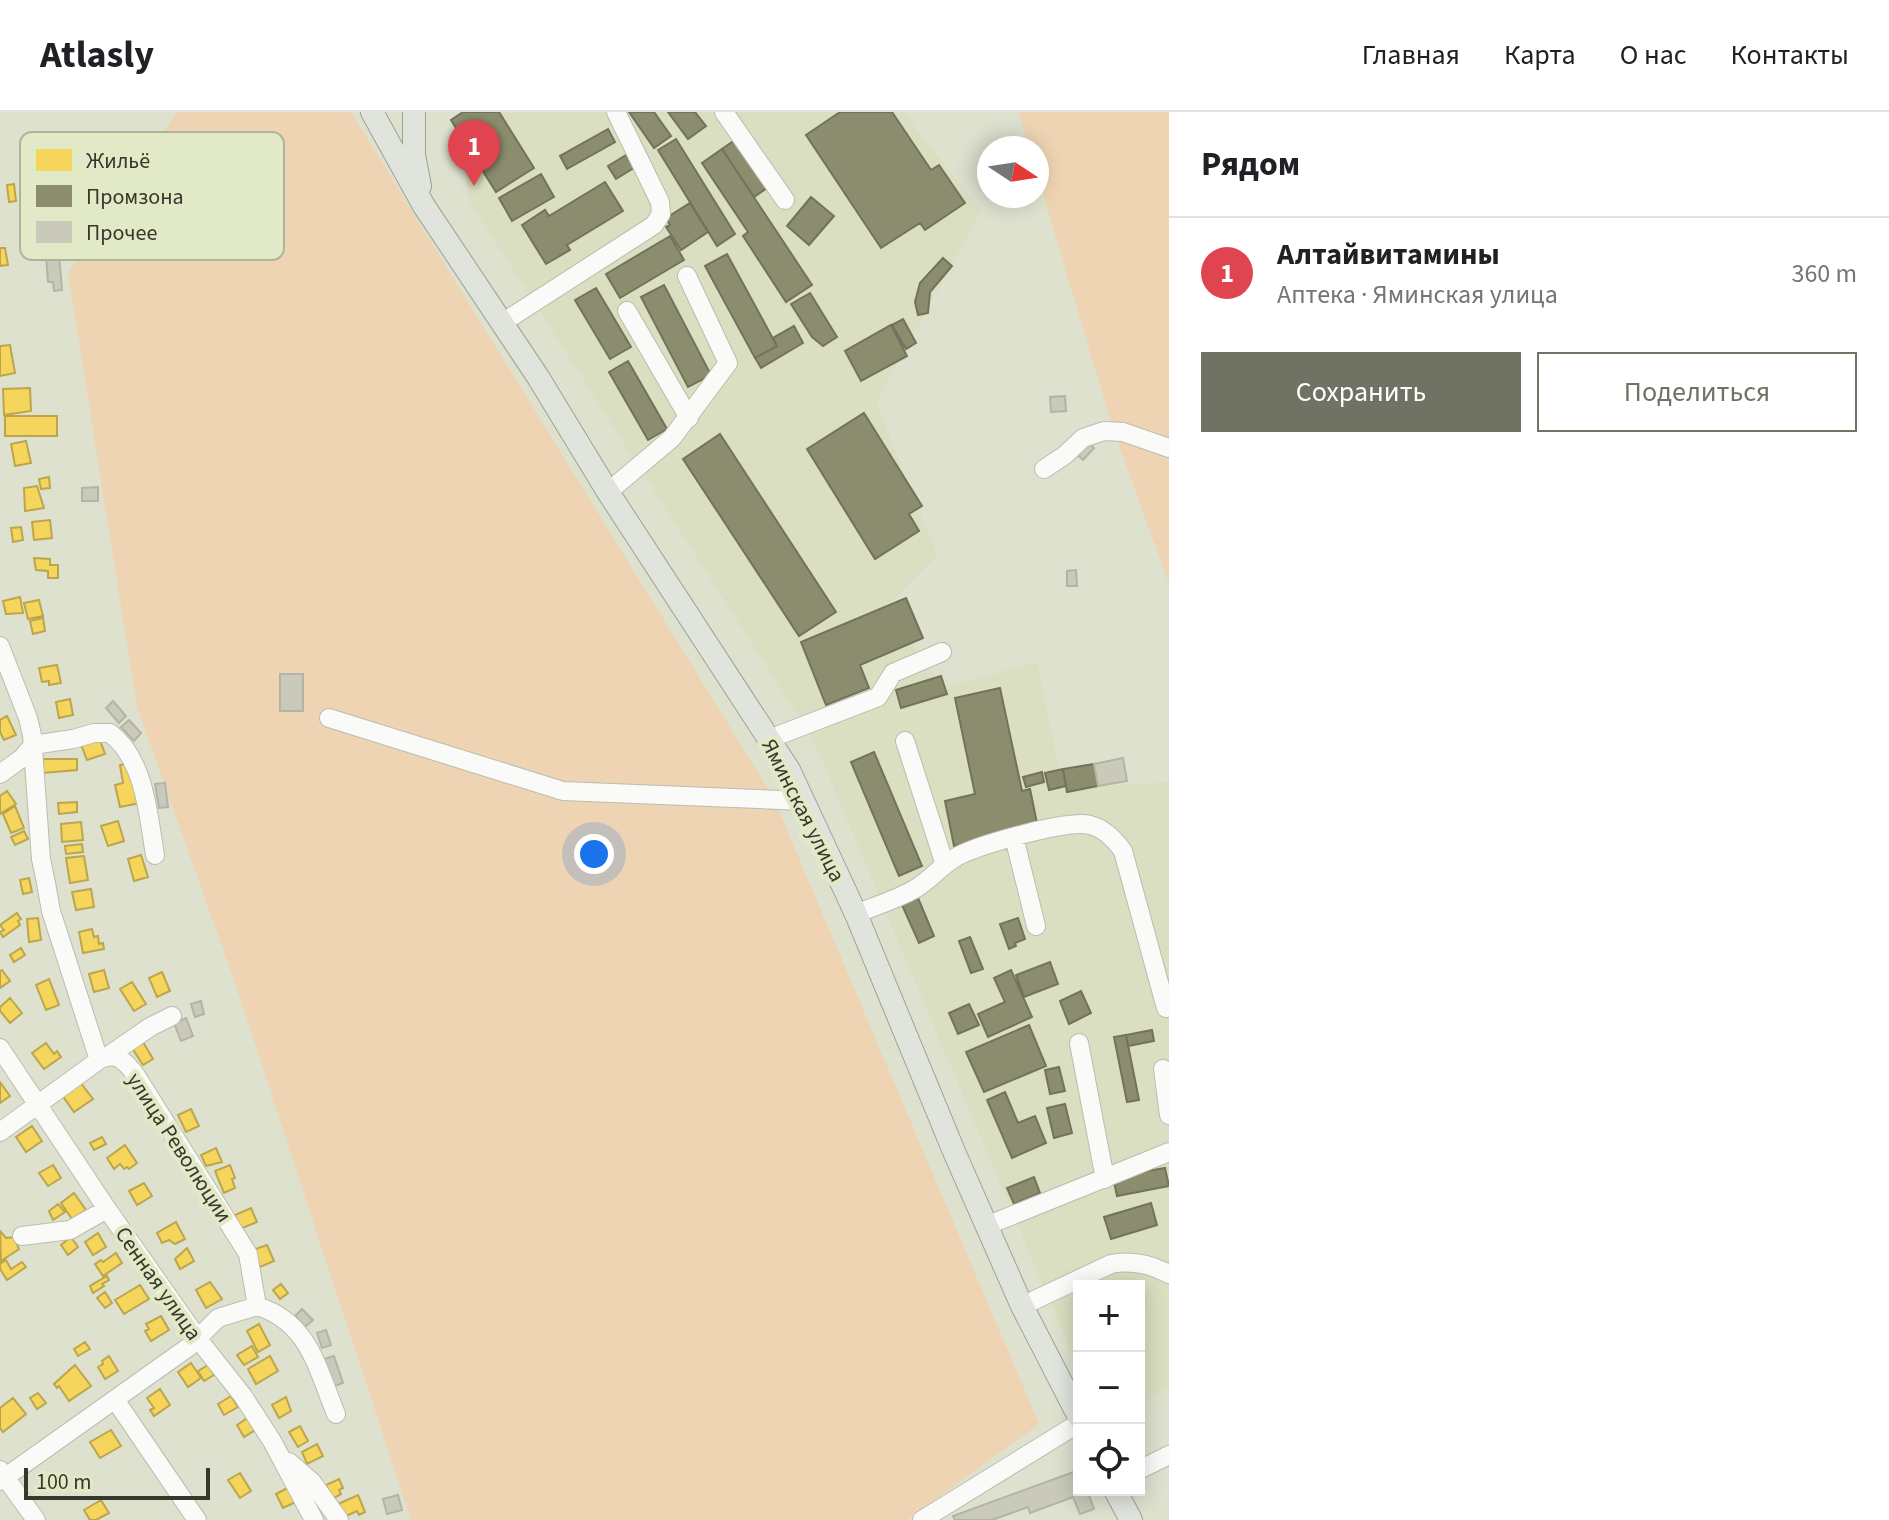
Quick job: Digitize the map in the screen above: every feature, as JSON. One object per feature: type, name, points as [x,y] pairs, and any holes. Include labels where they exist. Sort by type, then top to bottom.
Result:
[{"type":"main road","name":"Яминская улица","points":[[372,112],[424,206],[789,770],[856,914],[986,1226],[1022,1306],[1073,1405]]},
{"type":"main road","points":[[414,112],[414,155],[424,206]]},
{"type":"main road","points":[[1118,1496],[1131,1520]]},
{"type":"street","points":[[502,323],[654,225],[661,214],[660,202],[616,112]]},
{"type":"street","points":[[724,112],[785,200]]},
{"type":"street","points":[[608,492],[662,448],[689,418],[728,363],[687,276]]},
{"type":"street","points":[[627,311],[689,418]]},
{"type":"street","points":[[1044,469],[1083,438],[1104,431],[1123,432],[1169,448]]},
{"type":"street","name":"улица Революции","points":[[0,646],[28,718],[33,745],[41,859],[48,897],[103,1058],[118,1057],[135,1074],[248,1254],[257,1306]]},
{"type":"street","points":[[769,739],[878,697],[893,673],[942,652]]},
{"type":"street","points":[[329,718],[563,791],[804,801]]},
{"type":"street","points":[[0,774],[22,758],[33,745],[94,733],[113,735],[125,750],[141,781],[155,855]]},
{"type":"street","points":[[905,741],[945,865]]},
{"type":"street","points":[[856,914],[909,892],[956,857],[1014,837],[1089,824],[1115,840],[1123,851],[1166,1008]]},
{"type":"street","points":[[1014,837],[1036,926]]},
{"type":"street","points":[[0,1132],[103,1058],[172,1016]]},
{"type":"street","points":[[1079,1043],[1105,1179]]},
{"type":"street","name":"Сенная улица","points":[[0,1048],[107,1209],[198,1339],[243,1396],[281,1456],[314,1520]]},
{"type":"street","points":[[1163,1069],[1169,1115]]},
{"type":"street","points":[[986,1226],[1169,1152]]},
{"type":"street","points":[[22,1236],[70,1230],[107,1209]]},
{"type":"street","points":[[1022,1306],[1111,1264],[1143,1264],[1169,1274]]},
{"type":"street","points":[[36,1520],[2,1476],[116,1401],[198,1339],[218,1318],[257,1306],[286,1319],[301,1334],[336,1414]]},
{"type":"street","points":[[116,1401],[197,1520]]},
{"type":"street","points":[[922,1520],[1077,1424]]},
{"type":"street","points":[[1145,1467],[1169,1455]]},
{"type":"street","points":[[281,1456],[312,1482],[339,1520]]},
{"type":"shaded area","points":[[177,112],[351,112],[773,797],[1039,1424],[907,1520],[411,1520],[235,983],[137,707],[68,273],[77,260],[284,260],[284,132],[163,132]]},
{"type":"shaded area","points":[[467,112],[903,112],[981,211],[876,403],[937,555],[886,608],[945,687],[1037,662],[1063,789],[1169,782],[1169,1388],[1145,1402],[1145,1280],[1073,1280],[1073,1357],[813,739],[468,199]]},
{"type":"shaded area","points":[[1019,112],[1169,112],[1169,584],[1113,429],[1047,208],[1049,136],[1026,136]]},
{"type":"building: Жильё","points":[[14,184],[16,201],[9,202],[7,185]]},
{"type":"building: Жильё","points":[[0,248],[5,248],[8,265],[0,266]]},
{"type":"building: Жильё","points":[[10,345],[15,373],[0,376],[0,346]]},
{"type":"building: Жильё","points":[[30,388],[31,411],[4,415],[3,389]]},
{"type":"building: Жильё","points":[[5,416],[57,416],[57,436],[5,436]]},
{"type":"building: Жильё","points":[[26,441],[31,463],[15,466],[11,444]]},
{"type":"building: Жильё","points":[[49,477],[50,488],[41,489],[39,479]]},
{"type":"building: Жильё","points":[[37,486],[44,508],[25,511],[24,488]]},
{"type":"building: Жильё","points":[[50,520],[52,538],[34,540],[32,522]]},
{"type":"building: Жильё","points":[[21,527],[23,540],[13,542],[11,528]]},
{"type":"building: Жильё","points":[[34,558],[50,559],[50,565],[58,565],[58,578],[48,578],[48,571],[36,570]]},
{"type":"building: Жильё","points":[[20,597],[23,613],[6,614],[3,601]]},
{"type":"building: Жильё","points":[[39,600],[43,616],[28,619],[24,603]]},
{"type":"building: Жильё","points":[[43,618],[45,631],[33,634],[30,621]]},
{"type":"building: Жильё","points":[[57,665],[61,683],[49,685],[49,681],[42,682],[39,668]]},
{"type":"building: Жильё","points":[[70,699],[73,715],[59,718],[56,702]]},
{"type":"building: Жильё","points":[[7,716],[16,735],[4,740],[0,720]]},
{"type":"building: Жильё","points":[[98,735],[105,754],[87,760],[80,742]]},
{"type":"building: Жильё","points":[[43,759],[77,759],[77,770],[43,773]]},
{"type":"building: Жильё","points":[[125,764],[140,803],[120,807],[115,785],[123,783],[120,765]]},
{"type":"building: Жильё","points":[[7,791],[16,804],[0,814],[0,796]]},
{"type":"building: Жильё","points":[[77,802],[77,812],[59,814],[58,803]]},
{"type":"building: Жильё","points":[[15,806],[24,828],[11,833],[3,814]]},
{"type":"building: Жильё","points":[[118,821],[124,841],[108,846],[101,826]]},
{"type":"building: Жильё","points":[[81,822],[83,840],[62,842],[61,824]]},
{"type":"building: Жильё","points":[[24,831],[28,839],[15,845],[11,837]]},
{"type":"building: Жильё","points":[[82,844],[83,852],[66,854],[65,846]]},
{"type":"building: Жильё","points":[[141,855],[148,877],[134,881],[128,859]]},
{"type":"building: Жильё","points":[[84,856],[88,880],[70,883],[66,858]]},
{"type":"building: Жильё","points":[[29,878],[32,892],[23,894],[20,880]]},
{"type":"building: Жильё","points":[[91,889],[94,907],[76,910],[72,892]]},
{"type":"building: Жильё","points":[[17,913],[21,919],[18,921],[20,925],[3,937],[0,932],[4,930],[0,925]]},
{"type":"building: Жильё","points":[[38,918],[41,940],[29,942],[27,919]]},
{"type":"building: Жильё","points":[[92,929],[94,937],[98,936],[99,944],[103,943],[104,949],[83,953],[79,932]]},
{"type":"building: Жильё","points":[[21,948],[25,955],[14,962],[10,955]]},
{"type":"building: Жильё","points":[[104,970],[109,988],[94,992],[89,974]]},
{"type":"building: Жильё","points":[[0,971],[10,981],[0,988]]},
{"type":"building: Жильё","points":[[162,972],[170,991],[157,997],[149,978]]},
{"type":"building: Жильё","points":[[49,979],[59,1005],[46,1010],[36,985]]},
{"type":"building: Жильё","points":[[132,982],[146,1004],[134,1011],[120,989]]},
{"type":"building: Жильё","points":[[10,998],[22,1013],[10,1023],[0,1007]]},
{"type":"building: Жильё","points":[[143,1042],[153,1059],[143,1065],[132,1048]]},
{"type":"building: Жильё","points":[[46,1043],[54,1054],[57,1051],[61,1057],[44,1069],[32,1053]]},
{"type":"building: Жильё","points":[[0,1082],[10,1096],[0,1103]]},
{"type":"building: Жильё","points":[[80,1082],[93,1099],[74,1112],[62,1095]]},
{"type":"building: Жильё","points":[[191,1109],[199,1126],[186,1132],[178,1115]]},
{"type":"building: Жильё","points":[[32,1126],[42,1141],[26,1152],[16,1137]]},
{"type":"building: Жильё","points":[[102,1137],[106,1144],[94,1150],[90,1143]]},
{"type":"building: Жильё","points":[[125,1145],[137,1163],[129,1169],[124,1169],[120,1164],[114,1169],[107,1158]]},
{"type":"building: Жильё","points":[[216,1148],[222,1162],[206,1166],[201,1155]]},
{"type":"building: Жильё","points":[[53,1165],[61,1178],[48,1186],[39,1173]]},
{"type":"building: Жильё","points":[[230,1165],[235,1188],[224,1193],[215,1171]]},
{"type":"building: Жильё","points":[[144,1183],[152,1196],[137,1205],[129,1191]]},
{"type":"building: Жильё","points":[[74,1193],[86,1210],[72,1219],[61,1203]]},
{"type":"building: Жильё","points":[[58,1204],[65,1212],[53,1220],[49,1211]]},
{"type":"building: Жильё","points":[[251,1208],[257,1222],[240,1229],[235,1215]]},
{"type":"building: Жильё","points":[[176,1222],[185,1239],[175,1244],[169,1240],[162,1243],[157,1233]]},
{"type":"building: Жильё","points":[[0,1231],[6,1238],[14,1237],[19,1249],[1,1261]]},
{"type":"building: Жильё","points":[[98,1233],[106,1247],[93,1255],[85,1242]]},
{"type":"building: Жильё","points":[[71,1237],[78,1247],[68,1255],[61,1245]]},
{"type":"building: Жильё","points":[[267,1245],[274,1261],[260,1267],[253,1250]]},
{"type":"building: Жильё","points":[[187,1248],[194,1261],[180,1269],[175,1259]]},
{"type":"building: Жильё","points":[[116,1253],[122,1263],[103,1276],[95,1264]]},
{"type":"building: Жильё","points":[[6,1260],[11,1269],[22,1262],[26,1267],[7,1280],[0,1269],[0,1264]]},
{"type":"building: Жильё","points":[[107,1276],[109,1280],[93,1293],[90,1286]]},
{"type":"building: Жильё","points":[[210,1282],[222,1299],[206,1308],[196,1290]]},
{"type":"building: Жильё","points":[[281,1284],[288,1293],[280,1299],[273,1290]]},
{"type":"building: Жильё","points":[[140,1285],[149,1299],[124,1314],[115,1300]]},
{"type":"building: Жильё","points":[[105,1292],[112,1303],[105,1308],[97,1298]]},
{"type":"building: Жильё","points":[[161,1316],[169,1330],[151,1341],[145,1331],[149,1329],[146,1324]]},
{"type":"building: Жильё","points":[[259,1324],[270,1345],[258,1352],[247,1331]]},
{"type":"building: Жильё","points":[[85,1342],[90,1349],[78,1356],[74,1349]]},
{"type":"building: Жильё","points":[[252,1346],[258,1357],[244,1365],[237,1355]]},
{"type":"building: Жильё","points":[[109,1356],[118,1371],[105,1379],[98,1367]]},
{"type":"building: Жильё","points":[[270,1356],[278,1371],[256,1384],[248,1369]]},
{"type":"building: Жильё","points":[[191,1363],[201,1378],[188,1387],[178,1372]]},
{"type":"building: Жильё","points":[[75,1365],[91,1386],[69,1401],[59,1386],[57,1388],[54,1384]]},
{"type":"building: Жильё","points":[[208,1365],[214,1375],[204,1381],[198,1371]]},
{"type":"building: Жильё","points":[[160,1389],[170,1405],[154,1416],[150,1410],[154,1408],[147,1398]]},
{"type":"building: Жильё","points":[[38,1393],[46,1403],[37,1409],[30,1398]]},
{"type":"building: Жильё","points":[[231,1396],[238,1407],[224,1415],[218,1404]]},
{"type":"building: Жильё","points":[[286,1397],[291,1411],[279,1418],[272,1405]]},
{"type":"building: Жильё","points":[[13,1398],[26,1414],[3,1432],[0,1428],[0,1408]]},
{"type":"building: Жильё","points":[[249,1417],[257,1429],[244,1437],[237,1425]]},
{"type":"building: Жильё","points":[[300,1426],[308,1441],[298,1447],[289,1432]]},
{"type":"building: Жильё","points":[[111,1430],[121,1446],[100,1458],[90,1442]]},
{"type":"building: Жильё","points":[[317,1444],[323,1456],[307,1464],[302,1452]]},
{"type":"building: Жильё","points":[[240,1473],[251,1491],[240,1498],[228,1480]]},
{"type":"building: Жильё","points":[[339,1479],[343,1488],[339,1490],[341,1494],[332,1499],[326,1485]]},
{"type":"building: Жильё","points":[[291,1486],[298,1501],[283,1508],[276,1494]]},
{"type":"building: Жильё","points":[[358,1495],[365,1512],[359,1515],[357,1511],[344,1517],[338,1504]]},
{"type":"building: Жильё","points":[[101,1500],[109,1513],[90,1520],[84,1510]]},
{"type":"building: Промзона","points":[[463,112],[499,112],[534,168],[496,192],[451,120]]},
{"type":"building: Промзона","points":[[629,112],[654,112],[671,136],[654,148]]},
{"type":"building: Промзона","points":[[668,112],[695,112],[706,126],[688,139]]},
{"type":"building: Промзона","points":[[840,112],[892,112],[931,170],[939,165],[965,203],[925,230],[920,223],[881,248],[806,135]]},
{"type":"building: Промзона","points":[[608,129],[615,142],[567,169],[560,156]]},
{"type":"building: Промзона","points":[[676,139],[735,234],[717,246],[658,150]]},
{"type":"building: Промзона","points":[[735,140],[767,188],[754,197],[722,149]]},
{"type":"building: Промзона","points":[[722,149],[812,285],[786,302],[743,236],[748,232],[702,163]]},
{"type":"building: Промзона","points":[[626,155],[634,168],[616,179],[608,166]]},
{"type":"building: Промзона","points":[[541,174],[554,197],[512,221],[499,198]]},
{"type":"building: Промзона","points":[[605,182],[623,211],[567,245],[570,250],[546,264],[522,225],[545,210],[549,216]]},
{"type":"building: Промзона","points":[[811,197],[834,216],[809,245],[787,226]]},
{"type":"building: Промзона","points":[[690,203],[708,232],[681,250],[666,227],[670,225],[666,218]]},
{"type":"building: Промзона","points":[[670,236],[684,260],[620,298],[606,274]]},
{"type":"building: Промзона","points":[[727,254],[777,346],[755,358],[705,266]]},
{"type":"building: Промзона","points":[[943,258],[952,266],[930,292],[928,313],[918,315],[915,302],[920,283]]},
{"type":"building: Промзона","points":[[664,285],[711,375],[688,387],[641,297]]},
{"type":"building: Промзона","points":[[596,288],[631,347],[610,359],[575,300]]},
{"type":"building: Промзона","points":[[810,293],[837,337],[823,346],[812,337],[791,304]]},
{"type":"building: Промзона","points":[[903,319],[916,343],[906,349],[892,325]]},
{"type":"building: Промзона","points":[[891,325],[907,356],[861,381],[845,351]]},
{"type":"building: Промзона","points":[[794,326],[803,343],[761,368],[755,358],[777,346],[773,338]]},
{"type":"building: Промзона","points":[[628,361],[667,429],[648,440],[609,372]]},
{"type":"building: Промзона","points":[[864,413],[922,506],[909,514],[919,531],[875,559],[807,449]]},
{"type":"building: Промзона","points":[[720,434],[836,612],[799,636],[683,459]]},
{"type":"building: Промзона","points":[[906,598],[923,638],[860,665],[869,688],[826,705],[801,642]]},
{"type":"building: Промзона","points":[[941,676],[947,694],[901,708],[896,690]]},
{"type":"building: Промзона","points":[[1000,688],[1022,791],[1030,789],[1038,828],[954,846],[945,801],[975,794],[955,698]]},
{"type":"building: Промзона","points":[[874,752],[922,866],[899,876],[851,762]]},
{"type":"building: Промзона","points":[[1094,764],[1098,786],[1067,792],[1063,769]]},
{"type":"building: Промзона","points":[[1063,769],[1066,786],[1049,790],[1045,773]]},
{"type":"building: Промзона","points":[[1042,772],[1044,782],[1026,787],[1023,777]]},
{"type":"building: Промзона","points":[[918,898],[934,936],[919,943],[902,905]]},
{"type":"building: Промзона","points":[[1018,918],[1025,939],[1009,949],[1000,924]]},
{"type":"building: Промзона","points":[[970,937],[983,969],[971,973],[959,941]]},
{"type":"building: Промзона","points":[[1050,962],[1058,984],[1024,997],[1016,975]]},
{"type":"building: Промзона","points":[[1011,970],[1032,1017],[988,1037],[978,1014],[1005,1002],[994,978]]},
{"type":"building: Промзона","points":[[1081,991],[1091,1013],[1069,1024],[1060,1001]]},
{"type":"building: Промзона","points":[[969,1004],[979,1025],[958,1034],[949,1013]]},
{"type":"building: Промзона","points":[[1029,1025],[1046,1066],[984,1092],[966,1052]]},
{"type":"building: Промзона","points":[[1152,1030],[1154,1041],[1128,1046],[1126,1035]]},
{"type":"building: Промзона","points":[[1126,1035],[1139,1100],[1127,1102],[1114,1037]]},
{"type":"building: Промзона","points":[[1059,1067],[1065,1091],[1050,1094],[1045,1070]]},
{"type":"building: Промзона","points":[[1005,1092],[1018,1123],[1035,1116],[1046,1143],[1012,1158],[987,1100]]},
{"type":"building: Промзона","points":[[1065,1104],[1072,1133],[1054,1138],[1047,1108]]},
{"type":"building: Промзона","points":[[1165,1168],[1169,1186],[1117,1196],[1113,1177]]},
{"type":"building: Промзона","points":[[1034,1177],[1040,1193],[1014,1204],[1007,1188]]},
{"type":"building: Промзона","points":[[1151,1203],[1157,1225],[1111,1239],[1104,1217]]},
{"type":"building: Прочее","points":[[46,260],[60,260],[62,290],[54,291],[53,282],[48,282]]},
{"type":"building: Прочее","points":[[1065,396],[1066,411],[1051,412],[1050,397]]},
{"type":"building: Прочее","points":[[1088,442],[1094,448],[1083,460],[1076,453]]},
{"type":"building: Прочее","points":[[98,487],[98,501],[82,501],[82,488]]},
{"type":"building: Прочее","points":[[1076,570],[1077,586],[1067,586],[1067,571]]},
{"type":"building: Прочее","points":[[280,674],[303,674],[303,711],[280,711]]},
{"type":"building: Прочее","points":[[113,701],[126,716],[119,723],[106,708]]},
{"type":"building: Прочее","points":[[129,720],[141,733],[134,741],[121,727]]},
{"type":"building: Прочее","points":[[1123,758],[1127,781],[1098,786],[1094,764]]},
{"type":"building: Прочее","points":[[165,783],[168,807],[159,808],[155,784]]},
{"type":"building: Прочее","points":[[201,1001],[204,1014],[195,1017],[191,1004]]},
{"type":"building: Прочее","points":[[186,1018],[193,1036],[181,1041],[174,1023]]},
{"type":"building: Прочее","points":[[302,1309],[313,1320],[305,1327],[295,1316]]},
{"type":"building: Прочее","points":[[326,1330],[331,1345],[322,1348],[317,1333]]},
{"type":"building: Прочее","points":[[334,1356],[343,1383],[330,1388],[321,1360]]},
{"type":"building: Прочее","points":[[1073,1472],[1073,1496],[1089,1496],[1094,1509],[1080,1514],[1073,1497],[1030,1513],[1028,1507],[992,1520],[955,1520],[953,1516]]},
{"type":"building: Прочее","points":[[398,1495],[402,1510],[387,1514],[383,1499]]},
{"type":"place","name":"Алтайвитамины","points":[[474,186]]}]
